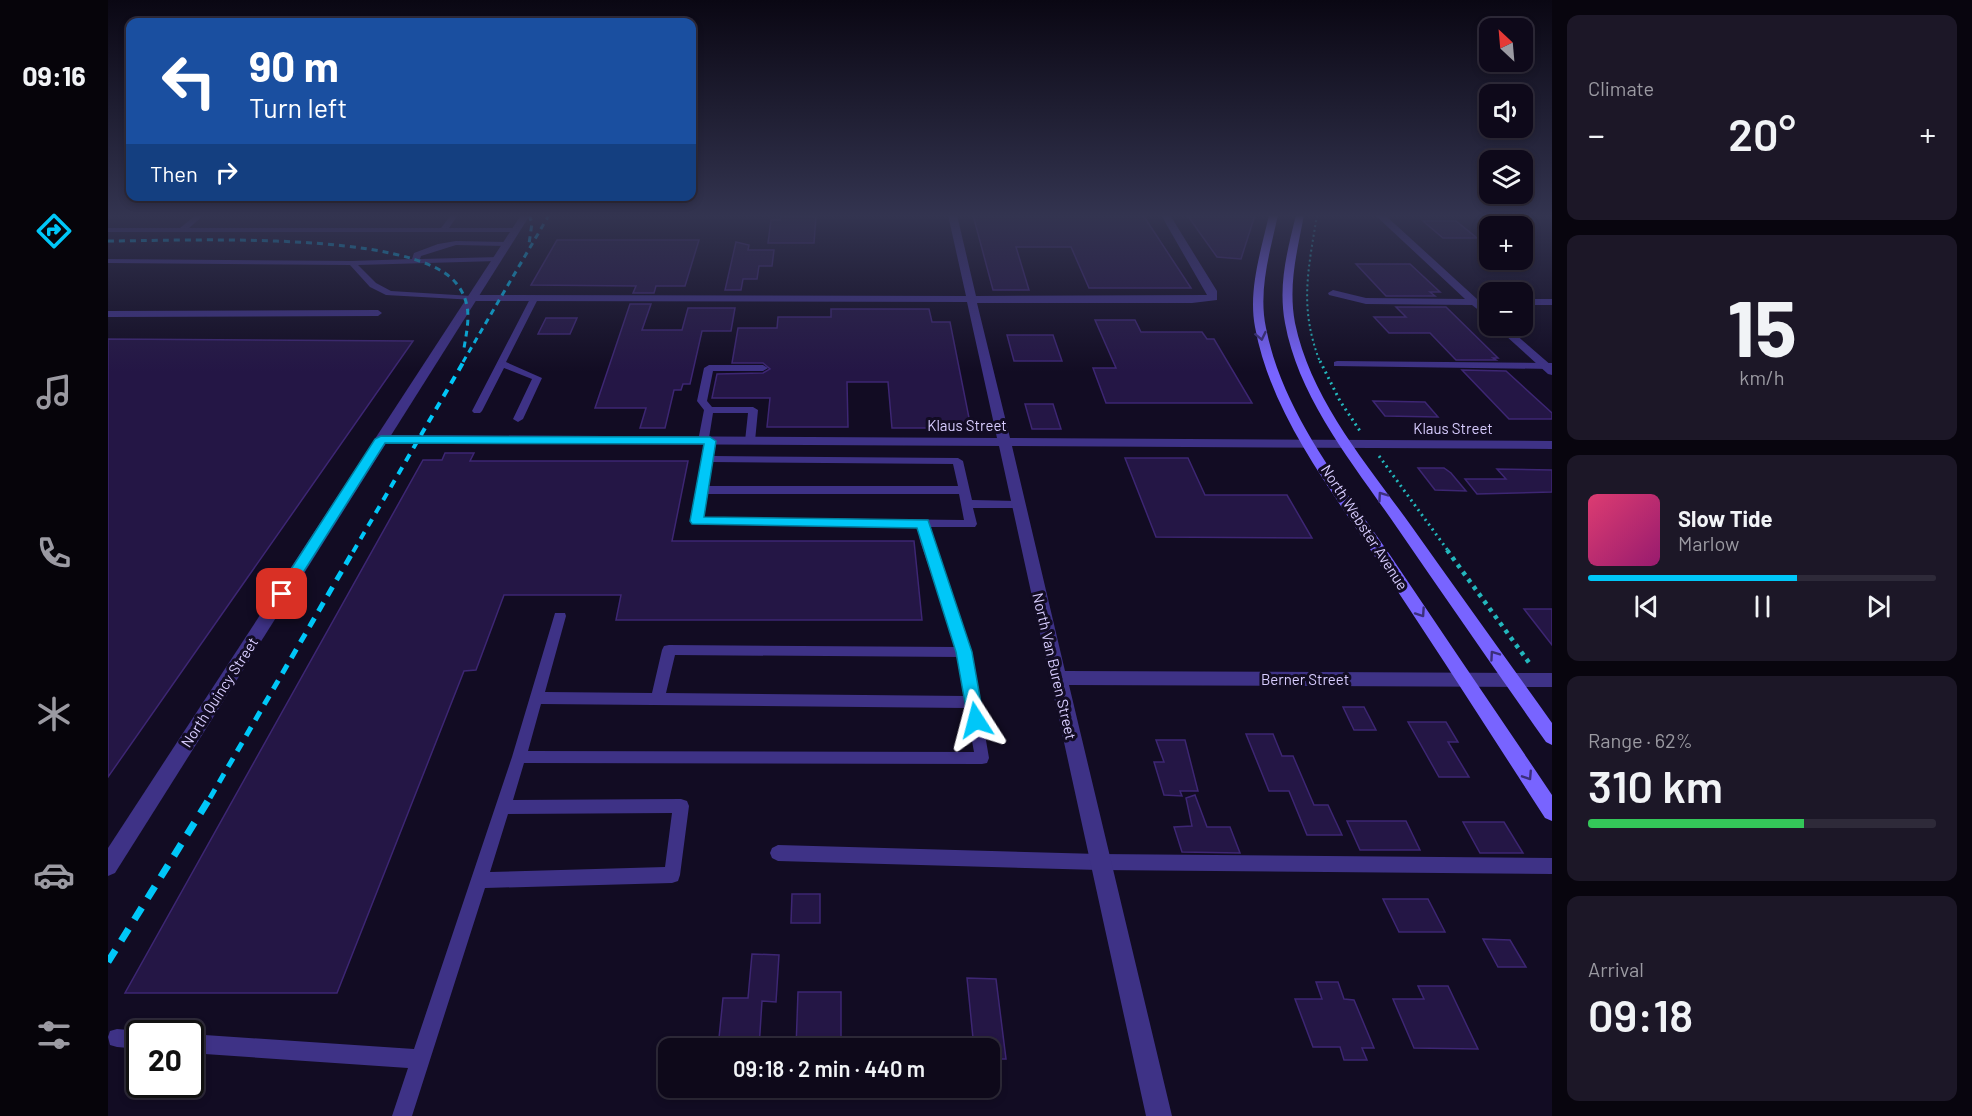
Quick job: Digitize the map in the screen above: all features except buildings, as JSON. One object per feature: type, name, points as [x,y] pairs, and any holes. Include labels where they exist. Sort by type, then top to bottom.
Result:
[{"type":"main road","name":"North Webster Avenue","points":[[1264,267],[1259,291],[1259,326],[1276,381],[1311,444],[1552,812]]},
{"type":"main road","name":"North Webster Avenue","points":[[1289,267],[1287,276],[1289,320],[1299,357],[1315,394],[1346,444],[1552,737]]},
{"type":"street","name":"North Quincy Street","points":[[108,866],[492,267]]},
{"type":"street","name":"North Van Buren Street","points":[[964,267],[1159,1116]]},
{"type":"street","points":[[472,298],[1192,300],[1213,298],[1212,291],[1197,267]]},
{"type":"street","points":[[1436,267],[1479,306]]},
{"type":"street","points":[[1333,293],[1366,301],[1479,302]]},
{"type":"street","points":[[1533,302],[1552,302]]},
{"type":"street","points":[[1512,336],[1550,368]]},
{"type":"street","name":"Klaus Street","points":[[381,439],[1552,445]]},
{"type":"street","name":"Berner Street","points":[[1059,678],[1547,680]]},
{"type":"lane","points":[[356,267],[373,285],[390,293],[472,298]]},
{"type":"lane","points":[[477,411],[535,297]]},
{"type":"lane","points":[[108,314],[378,313]]},
{"type":"lane","points":[[501,364],[537,378],[518,419]]},
{"type":"lane","points":[[1337,364],[1550,368]]},
{"type":"lane","points":[[707,459],[958,461],[971,524],[697,521],[707,459],[709,410],[702,401],[709,368],[763,368]]},
{"type":"lane","points":[[709,410],[753,410],[750,441]]},
{"type":"lane","points":[[702,490],[964,490]]},
{"type":"lane","points":[[967,504],[1018,504]]},
{"type":"lane","points":[[519,757],[982,758],[964,652],[926,541],[923,523]]},
{"type":"lane","points":[[402,1116],[519,757],[560,616]]},
{"type":"lane","points":[[658,699],[669,650],[964,652]]},
{"type":"lane","points":[[536,698],[973,702]]},
{"type":"lane","points":[[479,880],[672,876],[681,806],[503,807]]},
{"type":"lane","points":[[778,853],[1099,862],[1552,866]]},
{"type":"lane","points":[[117,1038],[126,1039]]},
{"type":"lane","points":[[204,1044],[421,1059]]},
{"type":"path","points":[[1308,267],[1307,314],[1315,344],[1332,385],[1370,445],[1547,680]]},
{"type":"railway","points":[[433,267],[456,283],[465,299],[468,322],[464,348]]},
{"type":"railway","points":[[463,362],[519,267]]},
{"type":"railway","points":[[353,552],[464,361]]},
{"type":"railway","points":[[210,798],[354,550]]},
{"type":"railway","points":[[108,962],[211,796]]},
{"type":"route","points":[[282,594],[381,439],[710,441],[697,521],[923,523],[926,541],[964,652],[976,720]]}]
